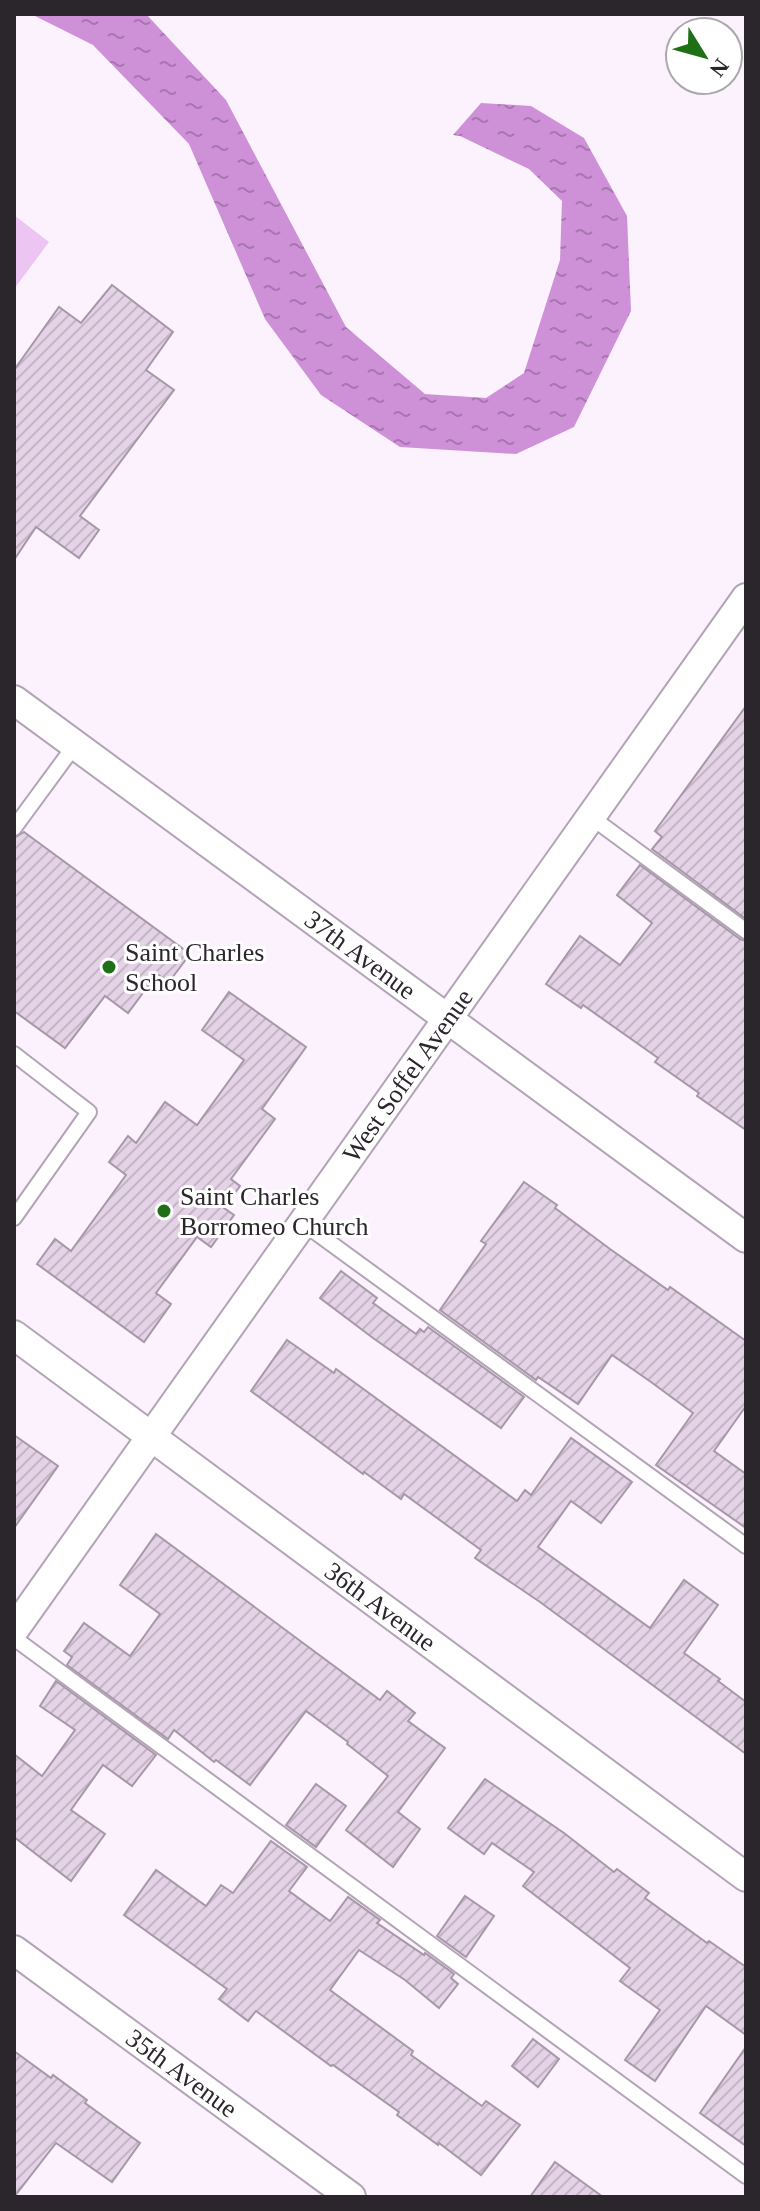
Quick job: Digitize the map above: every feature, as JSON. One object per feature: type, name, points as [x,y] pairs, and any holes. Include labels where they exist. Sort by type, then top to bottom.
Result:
[{"type":"street","name":"West Soffel Avenue","points":[[14,1630],[591,817],[742,614]]},
{"type":"street","name":"37th Avenue","points":[[14,700],[746,1238]]},
{"type":"street","name":"36th Avenue","points":[[14,1335],[746,1877]]},
{"type":"street","name":"35th Avenue","points":[[14,1950],[351,2197]]},
{"type":"lane","points":[[14,828],[75,745]]},
{"type":"lane","points":[[591,817],[746,931]]},
{"type":"lane","points":[[14,1054],[89,1112],[14,1218]]},
{"type":"lane","points":[[303,1223],[746,1546]]},
{"type":"lane","points":[[14,1638],[746,2176]]},
{"type":"shaded area","points":[[14,215],[49,242],[14,289]]},
{"type":"water","points":[[31,14],[146,14],[226,100],[346,327],[425,394],[486,398],[524,373],[560,260],[562,201],[529,169],[453,135],[481,103],[531,106],[584,138],[627,216],[631,311],[574,427],[516,454],[400,447],[321,395],[265,319],[189,144],[93,45]]},
{"type":"building","points":[[112,285],[173,332],[146,370],[174,390],[80,516],[99,530],[79,558],[36,527],[14,560],[14,370],[59,307],[81,323]]},
{"type":"building","points":[[746,706],[746,919],[652,849],[662,837],[655,831]]},
{"type":"building","name":"Saint Charles School","points":[[24,832],[190,954],[169,982],[157,974],[128,1013],[105,996],[65,1048],[14,1011],[14,838]]},
{"type":"building","points":[[640,865],[746,941],[746,1130],[655,1062],[658,1058],[583,1005],[581,1008],[546,984],[580,936],[620,965],[652,923],[617,895]]},
{"type":"building","name":"Saint Charles Borromeo Church","points":[[229,992],[306,1047],[262,1109],[275,1119],[231,1179],[240,1186],[224,1208],[234,1215],[211,1247],[197,1237],[156,1293],[171,1304],[144,1342],[37,1264],[55,1239],[71,1251],[126,1175],[109,1162],[128,1136],[136,1143],[165,1102],[197,1125],[244,1060],[202,1030]]},
{"type":"building","points":[[524,1182],[610,1249],[746,1341],[746,1406],[714,1451],[746,1474],[746,1528],[656,1465],[693,1413],[651,1382],[612,1355],[578,1404],[538,1377],[536,1380],[440,1310],[486,1244],[481,1241]]},
{"type":"building","points":[[341,1271],[377,1298],[373,1303],[416,1334],[428,1327],[524,1397],[501,1428],[320,1298]]},
{"type":"building","points":[[287,1340],[334,1373],[336,1369],[517,1501],[525,1490],[531,1495],[571,1438],[632,1482],[601,1523],[571,1501],[538,1547],[650,1628],[684,1580],[718,1605],[684,1653],[746,1702],[746,1754],[540,1602],[475,1558],[481,1550],[404,1494],[401,1499],[363,1474],[251,1391]]},
{"type":"building","points":[[14,1435],[58,1466],[14,1528]]},
{"type":"building","points":[[156,1534],[380,1700],[387,1691],[415,1713],[408,1721],[445,1748],[398,1812],[420,1829],[393,1867],[346,1830],[388,1776],[306,1711],[250,1785],[216,1760],[214,1762],[174,1730],[168,1739],[67,1665],[72,1657],[64,1651],[84,1623],[130,1656],[160,1614],[120,1585]]},
{"type":"building","points":[[56,1681],[156,1755],[132,1786],[103,1765],[71,1810],[105,1834],[71,1881],[14,1837],[14,1754],[42,1776],[75,1730],[40,1706]]},
{"type":"building","points":[[485,1779],[614,1872],[617,1869],[649,1893],[645,1898],[746,1967],[746,2035],[706,2006],[655,2081],[625,2060],[660,2010],[620,1981],[630,1968],[523,1886],[534,1872],[492,1843],[484,1854],[448,1828]]},
{"type":"building","points":[[316,1784],[346,1806],[316,1847],[286,1825]]},
{"type":"building","points":[[271,1841],[307,1867],[289,1891],[330,1921],[348,1897],[380,1920],[377,1923],[454,1974],[451,1978],[458,1984],[439,2008],[405,1980],[359,1950],[330,1990],[413,2051],[411,2055],[482,2106],[486,2101],[520,2125],[481,2175],[397,2115],[399,2112],[256,2011],[248,2021],[219,1999],[227,1989],[124,1915],[156,1870],[206,1906],[221,1885],[233,1893]]},
{"type":"building","points":[[465,1896],[494,1916],[466,1957],[437,1936]]},
{"type":"building","points":[[533,2039],[559,2059],[538,2087],[512,2066]]},
{"type":"building","points":[[746,2047],[746,2146],[700,2113]]},
{"type":"building","points":[[14,2051],[51,2078],[53,2075],[140,2143],[112,2182],[56,2143],[14,2197]]},
{"type":"building","points":[[555,2162],[603,2197],[530,2197]]},
{"type":"place","name":"Saint Charles School","points":[[109,967]]},
{"type":"place","name":"Saint Charles Borromeo Church","points":[[164,1211]]}]
